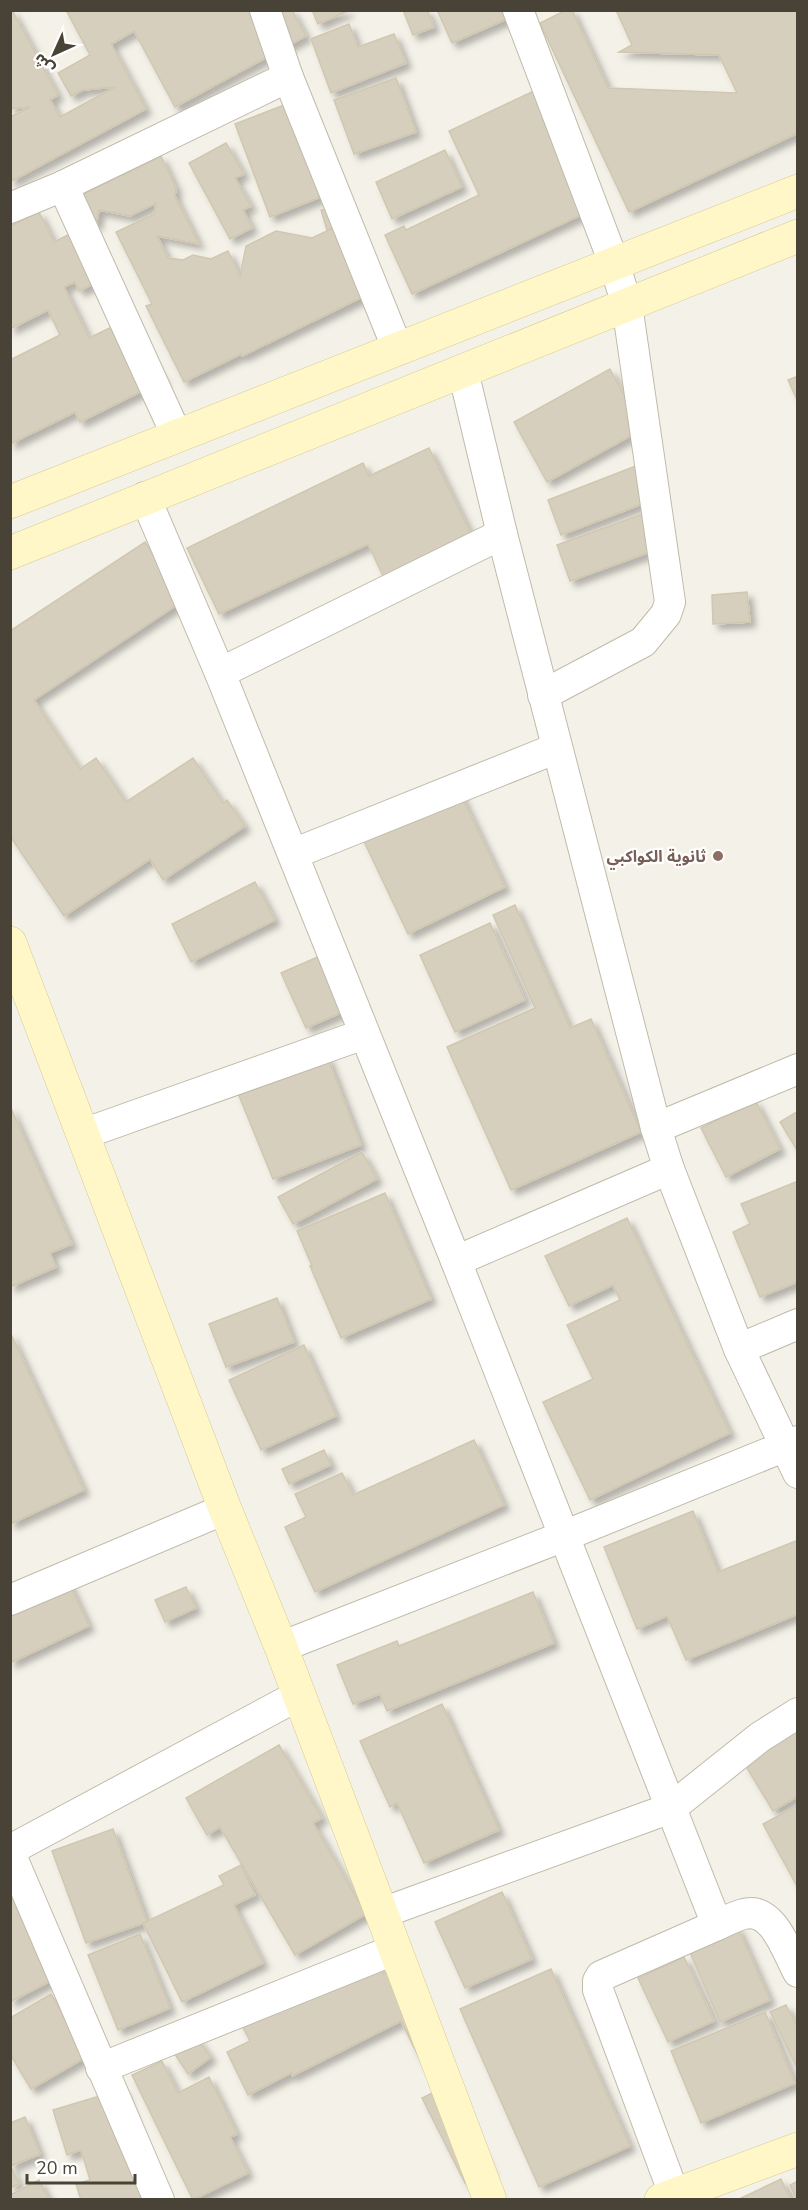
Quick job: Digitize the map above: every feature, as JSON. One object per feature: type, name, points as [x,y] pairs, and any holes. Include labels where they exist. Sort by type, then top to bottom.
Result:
[{"type":"main road","points":[[10,502],[798,190]]},
{"type":"main road","points":[[10,553],[798,236]]},
{"type":"main road","points":[[10,943],[225,1509],[281,1647],[490,2199]]},
{"type":"main road","points":[[667,2197],[798,2149]]},
{"type":"street","points":[[265,10],[288,77],[398,350]]},
{"type":"street","points":[[518,10],[614,263],[627,304],[670,602],[666,615],[643,642],[543,695]]},
{"type":"street","points":[[10,208],[63,186],[288,77]]},
{"type":"street","points":[[63,186],[177,436]]},
{"type":"street","points":[[463,371],[501,534],[656,1128],[669,1168],[739,1349],[790,1443],[798,1473]]},
{"type":"street","points":[[145,497],[220,673],[293,854],[717,1925]]},
{"type":"street","points":[[220,673],[501,534]]},
{"type":"street","points":[[293,854],[557,748]]},
{"type":"street","points":[[83,1134],[364,1034]]},
{"type":"street","points":[[656,1128],[798,1069]]},
{"type":"street","points":[[456,1261],[669,1168]]},
{"type":"street","points":[[739,1349],[798,1324]]},
{"type":"street","points":[[281,1647],[564,1536],[790,1443]]},
{"type":"street","points":[[11,1598],[225,1509]]},
{"type":"street","points":[[159,2199],[10,1851],[299,1695]]},
{"type":"street","points":[[382,1913],[671,1808],[760,1737],[798,1713]]},
{"type":"street","points":[[667,2197],[598,1990],[598,1981],[601,1976],[745,1913],[763,1917],[773,1924],[798,1972]]},
{"type":"street","points":[[101,2068],[396,1949]]},
{"type":"building","points":[[10,10],[58,95],[50,100],[60,117],[115,87],[83,90],[71,96],[58,73],[90,55],[66,10],[292,10],[306,36],[175,107],[134,31],[111,44],[146,109],[10,182],[10,117],[30,107],[10,109]]},
{"type":"building","points":[[312,10],[348,10],[348,11],[318,24]]},
{"type":"building","points":[[403,10],[427,10],[434,27],[413,35]]},
{"type":"building","points":[[437,10],[508,10],[511,17],[452,43]]},
{"type":"building","points":[[566,10],[572,10],[608,88],[737,93],[719,55],[619,52],[632,45],[616,10],[798,10],[798,133],[629,212],[540,23]]},
{"type":"building","points":[[349,24],[358,47],[394,34],[406,63],[331,93],[311,39]]},
{"type":"building","points":[[396,78],[416,132],[354,154],[334,100]]},
{"type":"building","points":[[538,89],[594,209],[412,294],[385,235],[404,226],[406,230],[479,195],[449,131]]},
{"type":"building","points":[[297,100],[333,192],[270,217],[235,124]]},
{"type":"building","points":[[226,143],[244,174],[235,178],[251,206],[243,210],[252,228],[230,239],[189,163]]},
{"type":"building","points":[[445,150],[462,187],[392,219],[376,182]]},
{"type":"building","points":[[161,156],[176,188],[175,196],[199,244],[157,236],[168,258],[183,260],[193,255],[211,259],[228,251],[240,276],[246,246],[276,231],[312,238],[342,224],[375,291],[184,382],[146,306],[152,304],[116,232],[154,214],[156,203],[130,216],[99,210],[96,226],[67,202]]},
{"type":"building","points":[[341,204],[347,224],[327,230],[321,210]]},
{"type":"building","points":[[39,212],[54,242],[74,232],[99,281],[79,291],[75,282],[64,287],[89,338],[118,324],[164,380],[80,422],[75,412],[10,444],[10,360],[60,335],[48,310],[10,329],[10,226]]},
{"type":"building","points":[[610,369],[643,429],[547,482],[514,422]]},
{"type":"building","points":[[798,376],[798,402],[788,380]]},
{"type":"building","points":[[429,448],[472,536],[384,578],[368,544],[219,614],[187,548],[363,463],[369,476]]},
{"type":"building","points":[[641,464],[655,499],[561,535],[548,500]]},
{"type":"building","points":[[648,512],[661,548],[570,581],[557,545]]},
{"type":"building","points":[[145,542],[184,600],[34,700],[80,769],[96,758],[126,802],[193,758],[223,803],[227,800],[245,826],[163,880],[150,859],[64,916],[10,836],[10,631]]},
{"type":"building","points":[[747,592],[750,622],[713,624],[712,595]]},
{"type":"building","points":[[458,789],[505,887],[408,934],[361,835]]},
{"type":"building","points":[[255,882],[275,920],[191,962],[172,924]]},
{"type":"building","points":[[515,905],[570,1028],[591,1019],[641,1132],[511,1190],[447,1047],[535,1008],[493,915]]},
{"type":"building","points":[[490,923],[525,1000],[455,1032],[420,955]]},
{"type":"building","points":[[329,952],[354,1007],[306,1028],[281,973]]},
{"type":"building","points":[[327,1056],[361,1145],[273,1179],[237,1091]]},
{"type":"building","points":[[755,1100],[780,1149],[726,1177],[701,1128]]},
{"type":"building","points":[[10,1106],[72,1244],[50,1253],[56,1267],[10,1287]]},
{"type":"building","points":[[798,1111],[798,1149],[797,1150],[780,1122]]},
{"type":"building","points":[[362,1152],[377,1179],[293,1224],[278,1197]]},
{"type":"building","points":[[798,1181],[798,1282],[760,1297],[733,1232],[750,1224],[741,1204]]},
{"type":"building","points":[[385,1193],[431,1299],[341,1338],[297,1231]]},
{"type":"building","points":[[627,1218],[730,1433],[590,1500],[543,1402],[593,1379],[567,1325],[620,1300],[613,1285],[569,1306],[545,1256]]},
{"type":"building","points":[[277,1298],[294,1342],[226,1367],[209,1324]]},
{"type":"building","points":[[10,1332],[84,1490],[10,1524]]},
{"type":"building","points":[[304,1345],[336,1416],[261,1450],[229,1380]]},
{"type":"building","points":[[474,1440],[504,1505],[315,1592],[285,1527],[306,1517],[295,1494],[342,1473],[353,1495]]},
{"type":"building","points":[[324,1450],[331,1465],[289,1484],[282,1469]]},
{"type":"building","points":[[693,1511],[718,1572],[798,1540],[798,1614],[686,1660],[667,1616],[637,1629],[604,1547]]},
{"type":"building","points":[[65,1575],[89,1626],[10,1663],[10,1600]]},
{"type":"building","points":[[186,1587],[196,1608],[165,1622],[155,1600]]},
{"type":"building","points":[[533,1592],[554,1643],[387,1711],[380,1694],[353,1704],[337,1665],[397,1641],[399,1646]]},
{"type":"building","points":[[442,1704],[499,1830],[424,1863],[397,1803],[390,1807],[360,1741]]},
{"type":"building","points":[[798,1731],[798,1796],[773,1811],[744,1763]]},
{"type":"building","points":[[279,1745],[322,1818],[313,1823],[366,1914],[295,1955],[220,1827],[207,1835],[186,1798]]},
{"type":"building","points":[[798,1805],[798,1888],[763,1824]]},
{"type":"building","points":[[113,1829],[147,1922],[86,1943],[52,1851]]},
{"type":"building","points":[[241,1865],[255,1895],[234,1905],[263,1963],[182,2002],[143,1923],[224,1885],[219,1876]]},
{"type":"building","points":[[10,1876],[68,1972],[10,2002]]},
{"type":"building","points":[[502,1892],[532,1959],[465,1988],[435,1922]]},
{"type":"building","points":[[737,1926],[770,2000],[720,2022],[688,1948]]},
{"type":"building","points":[[140,1934],[170,2008],[118,2030],[88,1955]]},
{"type":"building","points":[[684,1957],[714,2021],[668,2042],[638,1978]]},
{"type":"building","points":[[376,1961],[383,1974],[400,1965],[423,2066],[401,2021],[292,2076],[291,2073],[248,2095],[227,2052],[250,2041],[235,2012]]},
{"type":"building","points":[[551,1969],[630,2146],[539,2187],[460,2009]]},
{"type":"building","points":[[51,1994],[88,2056],[31,2089],[10,2054],[10,2018]]},
{"type":"building","points":[[786,2005],[798,2028],[798,2070],[770,2012]]},
{"type":"building","points":[[765,2012],[795,2083],[701,2123],[671,2051]]},
{"type":"building","points":[[196,2037],[211,2057],[188,2074],[174,2053]]},
{"type":"building","points":[[162,2061],[178,2093],[209,2077],[237,2134],[230,2137],[248,2173],[193,2200],[132,2075]]},
{"type":"building","points":[[448,2085],[490,2171],[465,2183],[422,2098]]},
{"type":"building","points":[[123,2089],[156,2200],[81,2200],[76,2184],[90,2180],[81,2150],[67,2155],[53,2110]]},
{"type":"building","points":[[25,2117],[40,2154],[11,2166],[19,2184],[10,2188],[10,2123]]},
{"type":"building","points":[[781,2179],[791,2200],[737,2200]]},
{"type":"building","points":[[39,2180],[49,2200],[10,2200],[10,2195]]},
{"type":"building","points":[[798,2181],[798,2200],[797,2200],[790,2185]]},
{"type":"place","name":"ثانوية الكواكبي","points":[[718,856]]}]
